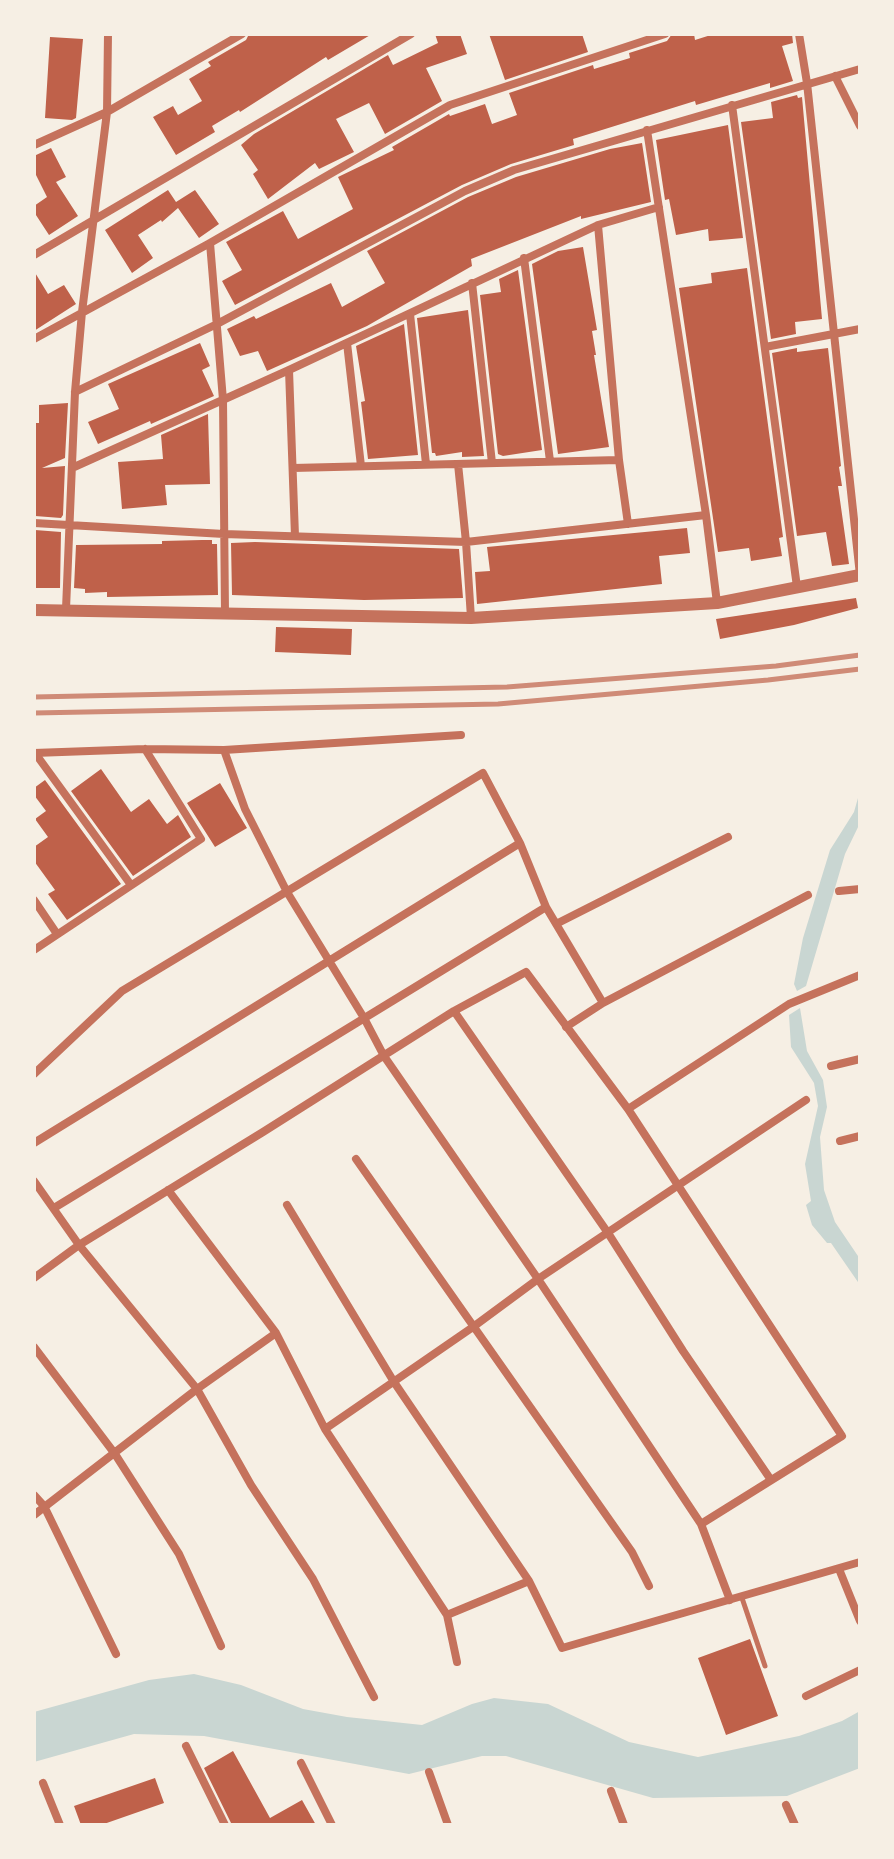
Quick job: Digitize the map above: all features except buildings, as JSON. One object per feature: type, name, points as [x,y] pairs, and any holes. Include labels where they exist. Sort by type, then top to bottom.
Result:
[{"type":"street","points":[[66,609],[75,392],[107,112],[108,34]]},
{"type":"street","points":[[34,145],[107,112],[242,34]]},
{"type":"street","points":[[34,255],[411,34]]},
{"type":"street","points":[[34,339],[210,243],[450,105],[665,34]]},
{"type":"street","points":[[34,610],[471,618],[717,603],[860,575],[807,83],[799,34]]},
{"type":"street","points":[[75,392],[217,324],[465,191],[514,170],[860,69]]},
{"type":"street","points":[[835,76],[860,126]]},
{"type":"street","points":[[732,105],[797,587]]},
{"type":"street","points":[[647,130],[717,603]]},
{"type":"street","points":[[72,468],[598,225],[659,207]]},
{"type":"street","points":[[598,225],[619,460],[628,524]]},
{"type":"street","points":[[210,243],[223,400],[225,613]]},
{"type":"street","points":[[524,258],[550,461]]},
{"type":"street","points":[[472,283],[492,463]]},
{"type":"street","points":[[410,314],[426,464]]},
{"type":"street","points":[[765,347],[860,329]]},
{"type":"street","points":[[347,343],[361,466]]},
{"type":"street","points":[[289,370],[295,536]]},
{"type":"street","points":[[293,468],[619,460]]},
{"type":"street","points":[[458,464],[471,618]]},
{"type":"street","points":[[34,523],[224,534],[466,542],[706,515]]},
{"type":"street","points":[[35,753],[224,750],[461,735]]},
{"type":"street","points":[[34,950],[201,839],[145,749]]},
{"type":"street","points":[[224,750],[245,809],[287,892],[328,962],[384,1056],[538,1279],[701,1524],[730,1600]]},
{"type":"street","points":[[35,753],[131,885]]},
{"type":"street","points":[[34,1074],[122,991],[483,773],[520,843],[546,907],[603,1003]]},
{"type":"street","points":[[556,924],[728,837]]},
{"type":"street","points":[[34,1143],[520,843]]},
{"type":"street","points":[[839,891],[860,889]]},
{"type":"street","points":[[566,1027],[603,1003],[808,895]]},
{"type":"street","points":[[34,900],[57,934]]},
{"type":"street","points":[[54,1208],[546,907]]},
{"type":"street","points":[[34,1278],[79,1245],[454,1011],[526,972],[628,1109],[842,1436],[701,1524]]},
{"type":"street","points":[[628,1109],[789,1004],[860,975]]},
{"type":"street","points":[[454,1011],[608,1233],[771,1480]]},
{"type":"street","points":[[831,1066],[860,1059]]},
{"type":"street","points":[[325,1429],[538,1279],[806,1100]]},
{"type":"street","points":[[840,1141],[860,1136]]},
{"type":"street","points":[[356,1159],[632,1552],[649,1586]]},
{"type":"street","points":[[34,1181],[79,1245],[197,1389],[251,1485],[313,1579],[374,1697]]},
{"type":"street","points":[[168,1190],[276,1333],[325,1429],[447,1615],[457,1662]]},
{"type":"street","points":[[287,1205],[394,1382],[529,1581],[562,1648],[860,1562]]},
{"type":"street","points":[[34,1515],[197,1389],[276,1333]]},
{"type":"street","points":[[34,1347],[115,1454],[179,1554],[221,1646]]},
{"type":"street","points":[[34,1495],[44,1506],[116,1654]]},
{"type":"street","points":[[839,1569],[860,1621]]},
{"type":"street","points":[[447,1615],[529,1581]]},
{"type":"street","points":[[806,1696],[860,1670]]},
{"type":"street","points":[[186,1746],[225,1825]]},
{"type":"street","points":[[301,1763],[332,1825]]},
{"type":"street","points":[[429,1772],[448,1825]]},
{"type":"street","points":[[43,1783],[60,1825]]},
{"type":"street","points":[[611,1791],[624,1825]]},
{"type":"street","points":[[786,1805],[795,1825]]},
{"type":"lane","points":[[742,1598],[765,1666]]},
{"type":"shaded area","points":[[860,791],[860,823],[845,854],[806,986],[797,991],[794,984],[803,938],[830,850],[854,812]]},
{"type":"shaded area","points":[[800,1008],[807,1051],[823,1080],[827,1107],[820,1137],[824,1190],[835,1222],[860,1259],[860,1285],[831,1243],[827,1243],[812,1225],[806,1205],[811,1201],[805,1164],[818,1106],[814,1083],[791,1047],[789,1015]]},
{"type":"shaded area","points":[[194,1674],[241,1685],[303,1709],[422,1725],[494,1698],[548,1704],[629,1742],[698,1757],[799,1736],[842,1721],[860,1711],[860,1768],[787,1796],[653,1798],[506,1756],[482,1756],[409,1774],[204,1736],[134,1734],[34,1762],[34,1712],[149,1680]]},
{"type":"railway","points":[[34,697],[507,687],[776,666],[860,655]]},
{"type":"railway","points":[[34,713],[498,704],[860,669]]}]
